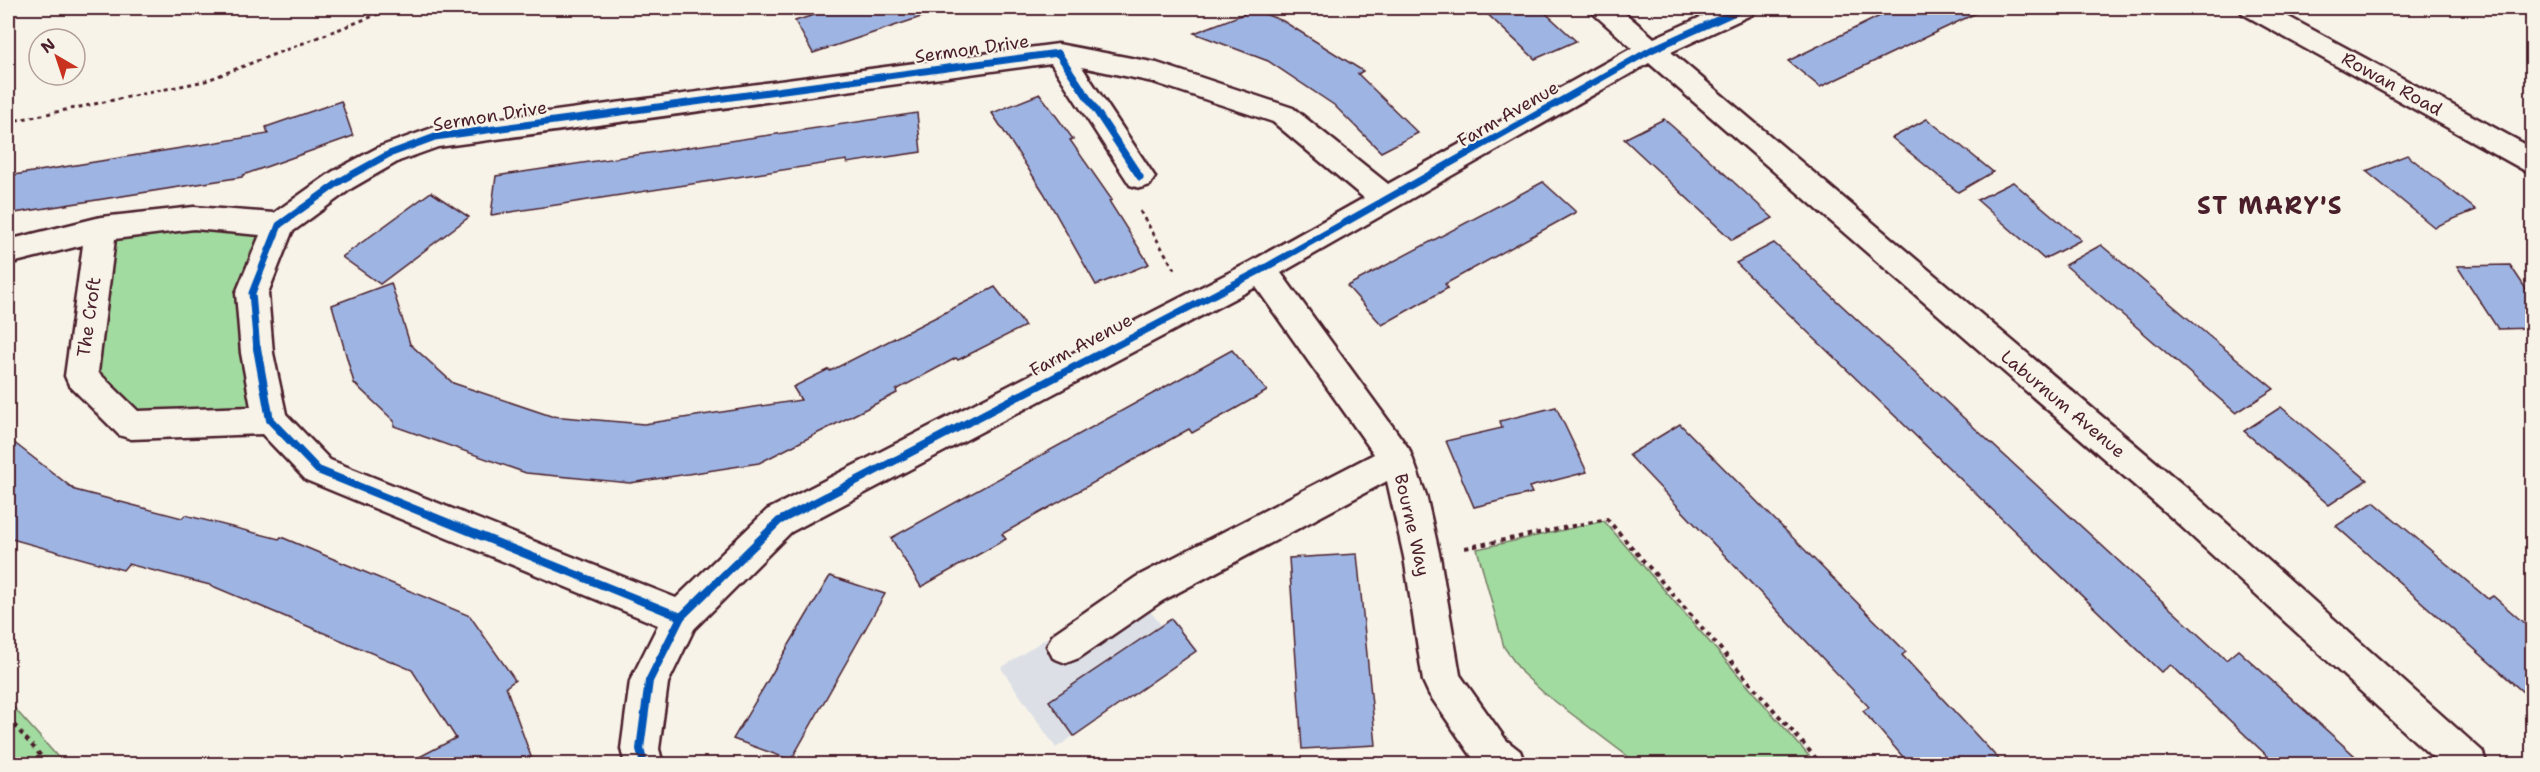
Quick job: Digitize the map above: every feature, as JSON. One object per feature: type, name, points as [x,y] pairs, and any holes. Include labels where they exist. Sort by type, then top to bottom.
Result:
[{"type":"street","name":"Laburnum Avenue","points":[[1603,8],[2184,507],[2468,765]]},
{"type":"street","name":"Farm Avenue","points":[[644,765],[640,749],[649,681],[681,617],[779,521],[1261,270],[1651,50],[1744,8]]},
{"type":"street","name":"Rowan Road","points":[[2252,8],[2281,14],[2532,161]]},
{"type":"street","name":"Sermon Drive","points":[[279,225],[342,180],[389,154],[435,138],[1058,52],[1157,73],[1283,115],[1387,200]]},
{"type":"street","points":[[1058,52],[1140,177]]},
{"type":"street","points":[[8,252],[101,229],[194,218],[279,225],[252,293],[257,353],[270,420],[318,470],[681,617]]},
{"type":"street","name":"The Croft","points":[[101,229],[81,376],[131,425],[270,420]]},
{"type":"street","name":"Bourne Way","points":[[1261,270],[1397,459],[1409,495],[1422,558],[1442,681],[1492,753],[1506,765]]},
{"type":"street","points":[[1066,646],[1149,589],[1397,459]]},
{"type":"path","points":[[8,123],[205,81],[394,8]]},
{"type":"path","points":[[1140,177],[1122,183],[1195,303]]},
{"type":"path","points":[[1422,558],[1607,519],[1821,765]]},
{"type":"path","points":[[8,718],[48,765]]},
{"type":"shaded area","points":[[1129,584],[1161,625],[1172,618],[1198,651],[1056,748],[1001,668]]},
{"type":"green space","points":[[278,226],[248,293],[269,419],[133,423],[84,375],[103,230]]},
{"type":"green space","points":[[1604,521],[1816,764],[1638,764],[1544,693],[1522,673],[1504,647],[1477,549]]},
{"type":"green space","points":[[8,701],[64,764],[8,764]]},
{"type":"building","points":[[836,8],[924,8],[927,15],[813,53],[795,21]]},
{"type":"building","points":[[1481,8],[1540,8],[1576,41],[1535,59]]},
{"type":"building","points":[[1904,8],[1987,8],[1820,87],[1788,61],[1886,13]]},
{"type":"building","points":[[1254,10],[1283,21],[1363,71],[1358,74],[1418,133],[1381,152],[1334,105],[1268,61],[1194,33]]},
{"type":"building","points":[[1040,94],[1073,139],[1070,140],[1112,200],[1109,201],[1149,264],[1096,285],[1044,193],[992,113]]},
{"type":"building","points":[[341,101],[353,136],[242,177],[8,214],[8,176],[268,134],[266,127]]},
{"type":"building","points":[[917,113],[921,152],[847,163],[847,160],[491,215],[496,176]]},
{"type":"building","points":[[1664,119],[1773,218],[1732,240],[1624,139]]},
{"type":"building","points":[[1927,119],[1993,172],[1958,192],[1892,138]]},
{"type":"building","points":[[2407,155],[2476,210],[2434,227],[2366,171]]},
{"type":"building","points":[[1543,182],[1576,212],[1445,284],[1448,288],[1382,325],[1347,286]]},
{"type":"building","points":[[2013,182],[2081,240],[2044,259],[1977,200]]},
{"type":"building","points":[[431,192],[469,217],[380,284],[342,257]]},
{"type":"building","points":[[1774,243],[2226,660],[2238,650],[2365,765],[2277,765],[2171,665],[2161,672],[1736,263]]},
{"type":"building","points":[[2101,245],[2274,389],[2236,413],[2065,265]]},
{"type":"building","points":[[2510,265],[2532,298],[2532,328],[2498,329],[2457,266]]},
{"type":"building","points":[[391,283],[410,344],[453,383],[551,416],[644,424],[801,400],[793,387],[829,369],[830,371],[995,287],[1025,326],[958,360],[956,358],[896,390],[897,393],[759,463],[630,483],[526,473],[394,426],[394,421],[354,383],[332,305]]},
{"type":"building","points":[[1232,350],[1267,391],[1192,433],[1189,429],[1002,534],[1006,539],[921,587],[891,538]]},
{"type":"building","points":[[1556,407],[1587,472],[1529,487],[1532,493],[1474,507],[1446,441],[1502,428],[1500,421]]},
{"type":"building","points":[[2281,407],[2367,480],[2329,505],[2244,431]]},
{"type":"building","points":[[1680,424],[1906,652],[1902,655],[2004,765],[1910,765],[1863,711],[1869,707],[1629,455]]},
{"type":"building","points":[[8,438],[75,490],[182,518],[185,515],[279,539],[281,537],[470,616],[515,680],[506,687],[534,765],[404,765],[456,738],[412,670],[210,585],[128,564],[123,570],[8,538]]},
{"type":"building","points":[[2374,502],[2488,599],[2493,596],[2532,630],[2532,700],[2336,526]]},
{"type":"building","points":[[1357,554],[1376,745],[1302,749],[1289,558]]},
{"type":"building","points":[[830,576],[885,594],[791,760],[733,739]]},
{"type":"building","points":[[1171,619],[1196,651],[1074,736],[1049,701]]},
{"type":"cycle path","points":[[644,764],[640,749],[649,681],[681,617],[779,521],[1261,270],[1651,50],[1744,8]]},
{"type":"cycle path","points":[[681,617],[318,470],[270,420],[257,353],[252,293],[279,225],[342,180],[389,154],[435,137],[1058,53],[1140,177]]},
{"type":"district","name":"ST MARY'S","points":[[2270,206]]}]
